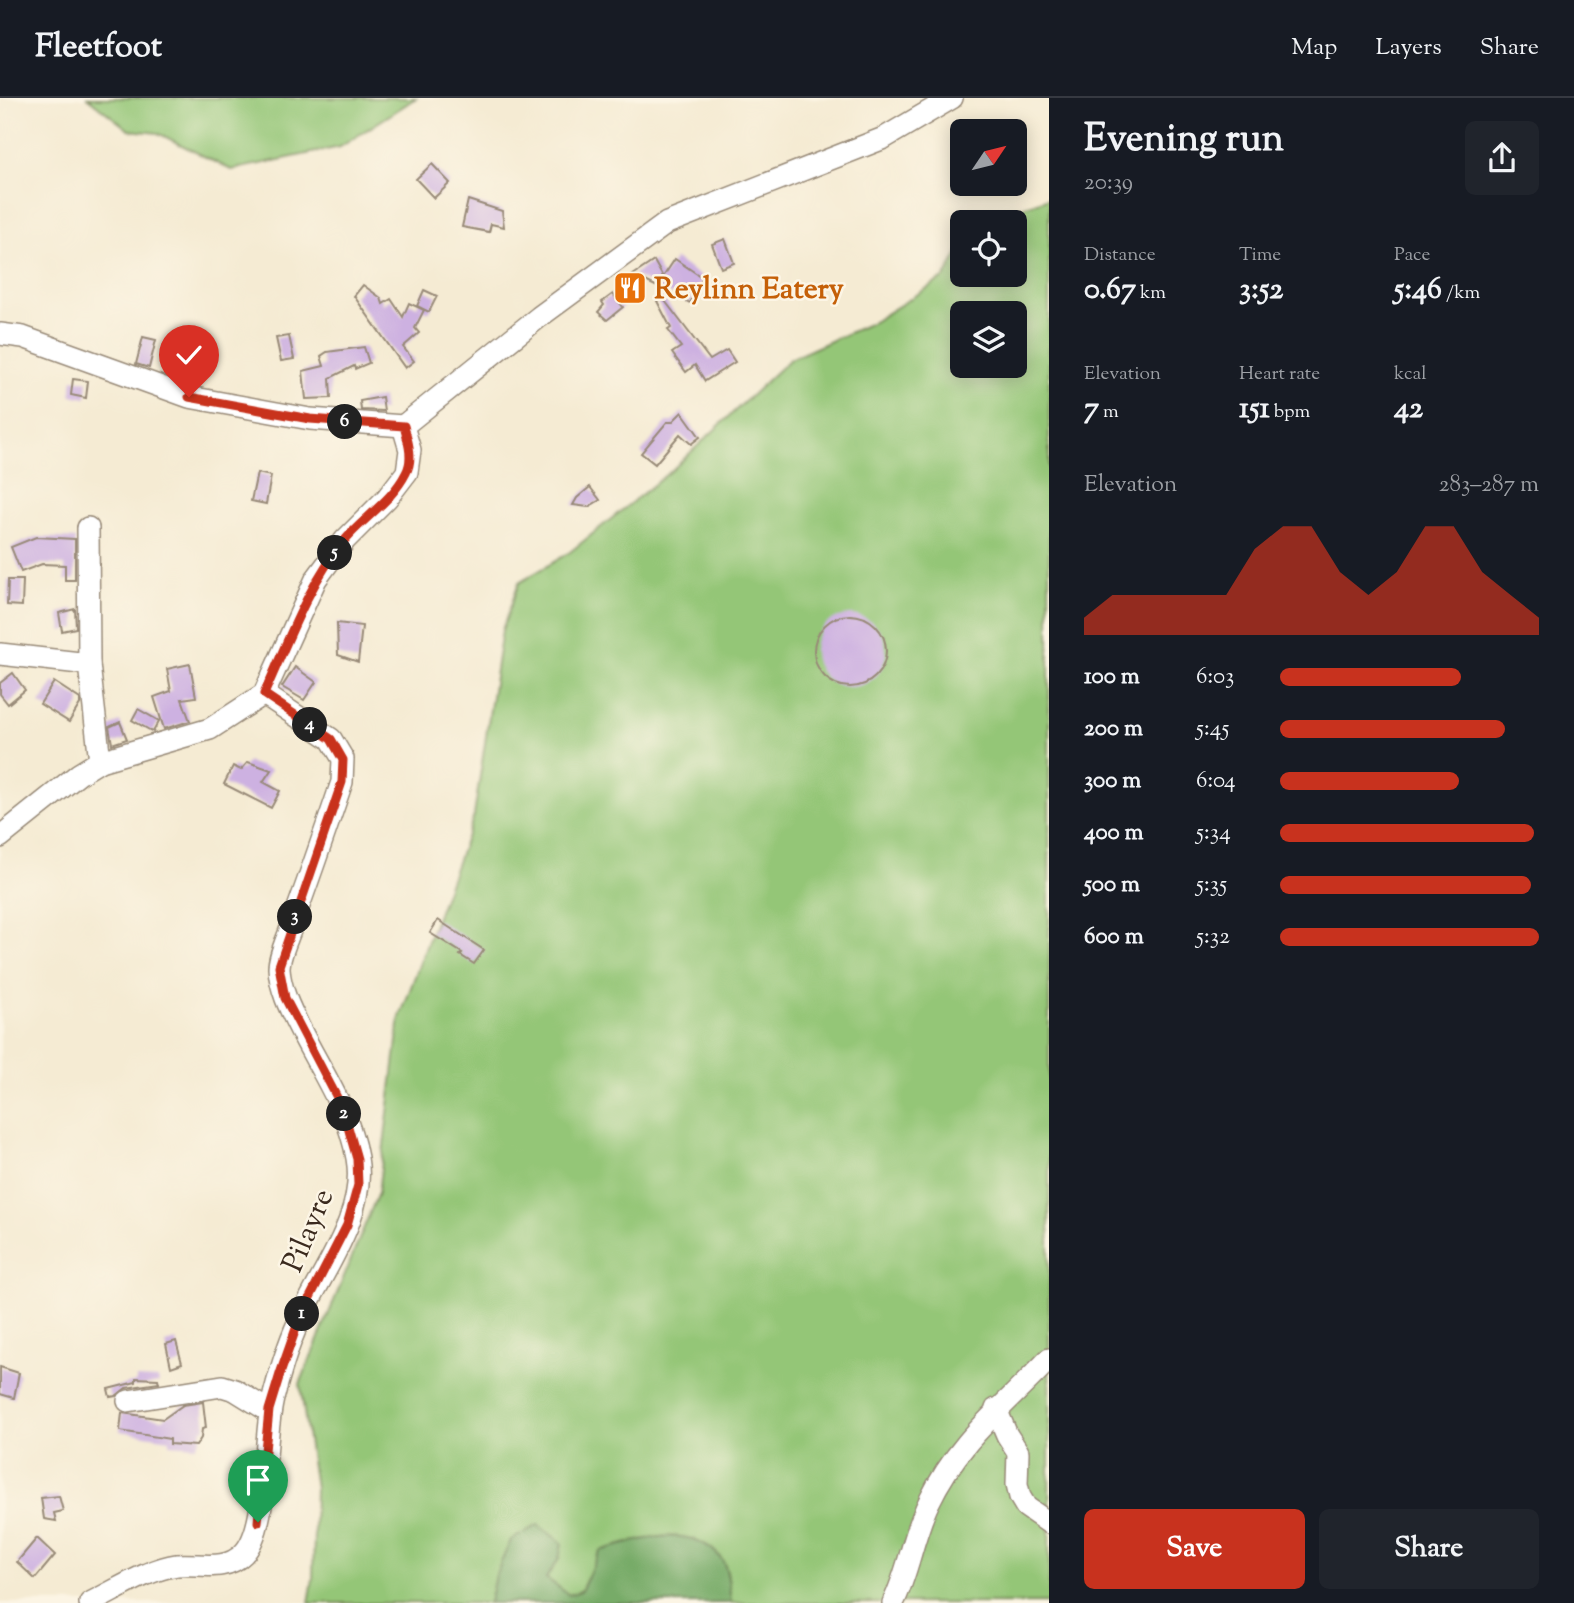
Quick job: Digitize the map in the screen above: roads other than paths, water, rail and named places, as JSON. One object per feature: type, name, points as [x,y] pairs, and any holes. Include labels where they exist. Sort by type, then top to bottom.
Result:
[{"type":"street","points":[[0,334],[23,337],[189,397],[310,419],[404,426],[539,317],[667,223],[884,138],[952,98]]},
{"type":"street","points":[[0,837],[79,774],[100,761],[210,729],[264,694],[316,579],[345,540],[387,498],[407,472],[410,450],[404,426]]},
{"type":"street","points":[[88,528],[89,664],[100,761]]},
{"type":"street","points":[[0,654],[89,664]]},
{"type":"street","name":"Pilayre","points":[[90,1603],[159,1570],[177,1565],[224,1565],[245,1553],[251,1544],[258,1522],[269,1410],[300,1317],[347,1225],[358,1185],[357,1159],[343,1109],[285,998],[279,966],[342,782],[343,760],[331,739],[264,694]]},
{"type":"street","points":[[893,1603],[927,1505],[940,1480],[966,1441],[1049,1359]]},
{"type":"street","points":[[128,1401],[222,1385],[269,1410]]},
{"type":"street","points":[[996,1409],[1018,1452],[1017,1484],[1020,1497],[1026,1507],[1049,1523]]},
{"type":"place","name":"Reylinn Eatery","points":[[630,288]]}]
